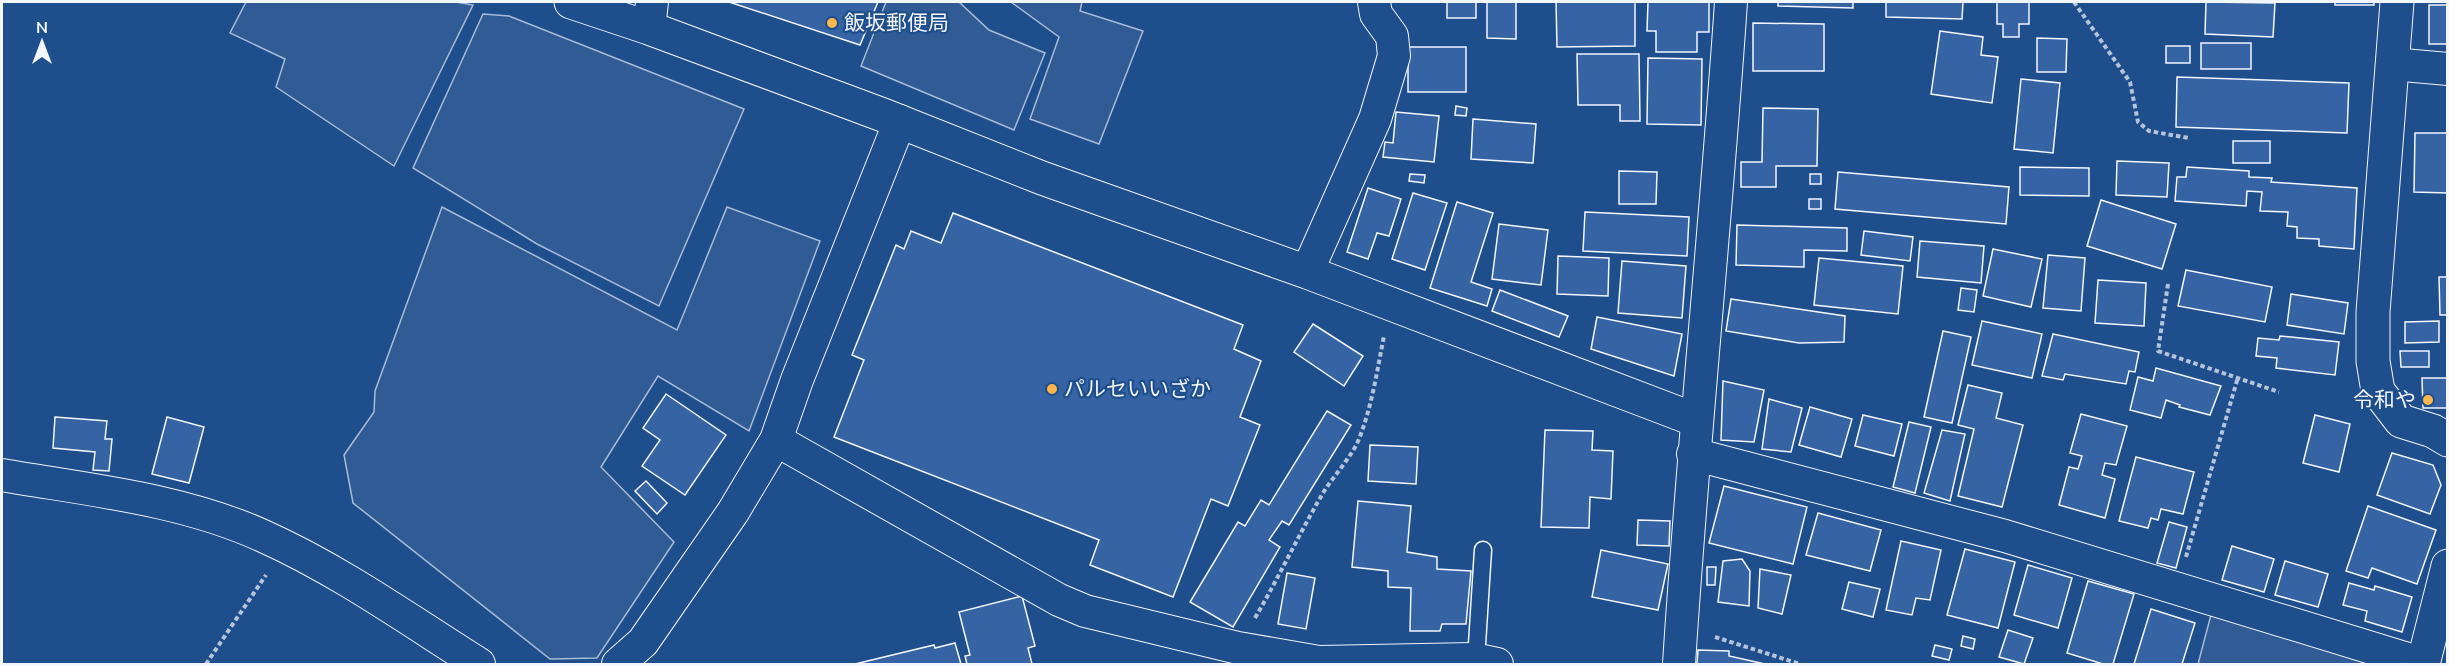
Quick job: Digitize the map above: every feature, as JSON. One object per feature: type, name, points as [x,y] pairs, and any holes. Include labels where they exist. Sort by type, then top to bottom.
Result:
[{"type":"street","points":[[571,2],[650,15],[900,121],[1042,178],[1391,303],[1696,420]]},
{"type":"street","points":[[1307,272],[1375,119],[1394,56],[1392,36],[1376,14],[1374,2]]},
{"type":"street","points":[[1679,664],[1693,454],[1731,2]]},
{"type":"street","points":[[2397,2],[2373,312],[2373,361],[2378,391],[2401,421],[2433,431],[2448,440]]},
{"type":"street","points":[[2392,64],[2448,69]]},
{"type":"street","points":[[618,664],[643,642],[733,512],[776,440],[801,369],[900,121]]},
{"type":"street","points":[[776,440],[1059,600],[1085,611],[1238,648],[1319,662],[1486,662]]},
{"type":"street","points":[[1693,454],[2005,536],[2423,664],[2448,566]]},
{"type":"street","points":[[2,474],[190,509],[263,536],[336,574],[479,664]]},
{"type":"lane","points":[[1483,550],[1486,662]]},
{"type":"path","points":[[2074,2],[2130,82],[2138,122],[2149,131],[2189,138]]},
{"type":"path","points":[[2168,284],[2158,351],[2279,392]]},
{"type":"path","points":[[1238,648],[1287,563],[1304,524],[1331,480],[1358,443],[1368,415],[1391,303]]},
{"type":"path","points":[[2177,589],[2238,377]]},
{"type":"path","points":[[206,664],[284,547]]},
{"type":"path","points":[[1681,627],[1800,664]]},
{"type":"shaded area","points":[[246,2],[456,2],[473,5],[394,166],[276,87],[285,59],[230,33]]},
{"type":"shaded area","points":[[886,2],[959,2],[989,30],[1045,53],[1014,130],[861,66]]},
{"type":"shaded area","points":[[1011,2],[1082,2],[1080,11],[1143,31],[1099,144],[1030,119],[1059,37]]},
{"type":"shaded area","points":[[483,14],[509,16],[744,109],[659,306],[537,244],[413,168]]},
{"type":"shaded area","points":[[442,207],[677,330],[727,207],[820,241],[749,431],[658,376],[601,467],[674,542],[597,658],[550,659],[353,503],[344,455],[374,412],[375,391]]},
{"type":"shaded area","points":[[2212,611],[2373,664],[2198,664]]},
{"type":"building","name":"飯坂郵便局","points":[[729,2],[878,2],[860,45]]},
{"type":"building","points":[[1447,2],[1476,2],[1476,18],[1447,18]]},
{"type":"building","points":[[1487,2],[1516,2],[1516,39],[1487,38]]},
{"type":"building","points":[[1556,2],[1635,2],[1635,46],[1557,47]]},
{"type":"building","points":[[1648,2],[1709,2],[1709,32],[1697,32],[1697,52],[1656,52],[1656,31],[1647,31]]},
{"type":"building","points":[[1778,2],[1853,2],[1853,8],[1778,6]]},
{"type":"building","points":[[1886,2],[1963,2],[1962,19],[1886,17]]},
{"type":"building","points":[[1997,2],[2029,2],[2029,24],[2019,24],[2019,37],[2003,37],[2003,24],[1997,24]]},
{"type":"building","points":[[2206,2],[2275,3],[2273,37],[2205,34]]},
{"type":"building","points":[[2335,2],[2374,2],[2374,5],[2335,5]]},
{"type":"building","points":[[2429,5],[2448,5],[2448,44],[2429,44]]},
{"type":"building","points":[[1753,23],[1824,24],[1824,71],[1753,71]]},
{"type":"building","points":[[1940,31],[1983,37],[1981,55],[1998,57],[1992,103],[1931,94]]},
{"type":"building","points":[[2037,38],[2067,39],[2066,72],[2037,72]]},
{"type":"building","points":[[2201,43],[2251,43],[2251,69],[2201,69]]},
{"type":"building","points":[[2166,46],[2190,46],[2190,63],[2166,63]]},
{"type":"building","points":[[1408,47],[1466,47],[1466,92],[1408,92]]},
{"type":"building","points":[[1577,54],[1639,54],[1640,121],[1620,121],[1620,105],[1578,105]]},
{"type":"building","points":[[1648,58],[1702,59],[1701,125],[1647,124]]},
{"type":"building","points":[[2177,77],[2349,83],[2347,133],[2176,127]]},
{"type":"building","points":[[2021,79],[2060,83],[2053,153],[2014,149]]},
{"type":"building","points":[[1456,106],[1467,108],[1466,116],[1455,115]]},
{"type":"building","points":[[1763,108],[1818,109],[1817,166],[1776,166],[1776,187],[1741,187],[1741,162],[1762,162]]},
{"type":"building","points":[[1396,112],[1439,116],[1434,162],[1383,157],[1385,142],[1393,143]]},
{"type":"building","points":[[1473,119],[1536,124],[1533,163],[1471,159]]},
{"type":"building","points":[[2415,133],[2448,133],[2448,193],[2414,192]]},
{"type":"building","points":[[2233,141],[2270,141],[2270,163],[2233,163]]},
{"type":"building","points":[[2117,161],[2169,163],[2167,197],[2116,195]]},
{"type":"building","points":[[2020,167],[2089,168],[2089,196],[2020,195]]},
{"type":"building","points":[[2187,167],[2249,171],[2249,177],[2272,178],[2271,182],[2357,188],[2354,249],[2319,246],[2319,239],[2297,238],[2297,227],[2287,226],[2288,212],[2260,211],[2262,192],[2247,191],[2246,206],[2175,201],[2177,177],[2186,177]]},
{"type":"building","points":[[1619,171],[1657,172],[1656,204],[1619,204]]},
{"type":"building","points":[[1838,172],[2009,187],[2006,224],[1835,209]]},
{"type":"building","points":[[1410,174],[1425,175],[1424,183],[1409,181]]},
{"type":"building","points":[[1810,174],[1821,174],[1821,184],[1810,184]]},
{"type":"building","points":[[1368,188],[1401,199],[1389,236],[1377,233],[1368,259],[1347,252]]},
{"type":"building","points":[[1413,193],[1447,203],[1425,270],[1392,259]]},
{"type":"building","points":[[1809,199],[1821,199],[1821,209],[1809,209]]},
{"type":"building","points":[[2101,200],[2176,224],[2162,269],[2087,246]]},
{"type":"building","points":[[1457,202],[1493,213],[1471,282],[1492,289],[1487,306],[1430,288]]},
{"type":"building","points":[[1585,212],[1689,217],[1687,256],[1583,251]]},
{"type":"building","name":"パルセいいざか","points":[[953,213],[1243,325],[1234,349],[1261,361],[1240,417],[1260,425],[1228,506],[1211,499],[1173,597],[1090,565],[1099,540],[834,437],[864,360],[852,355],[896,245],[904,249],[911,231],[941,243]]},
{"type":"building","points":[[1499,224],[1548,230],[1541,285],[1492,279]]},
{"type":"building","points":[[1737,225],[1847,228],[1847,251],[1804,250],[1804,267],[1736,265]]},
{"type":"building","points":[[1864,231],[1913,237],[1910,261],[1861,255]]},
{"type":"building","points":[[1920,241],[1984,246],[1981,283],[1917,277]]},
{"type":"building","points":[[1993,249],[2042,259],[2031,307],[1983,296]]},
{"type":"building","points":[[2048,255],[2085,258],[2081,311],[2043,308]]},
{"type":"building","points":[[1558,256],[1609,258],[1608,296],[1557,294]]},
{"type":"building","points":[[1819,258],[1903,266],[1898,314],[1814,305]]},
{"type":"building","points":[[1622,261],[1686,266],[1682,318],[1618,313]]},
{"type":"building","points":[[2186,270],[2272,287],[2265,322],[2178,306]]},
{"type":"building","points":[[2439,277],[2448,277],[2448,315],[2440,315]]},
{"type":"building","points":[[2098,280],[2146,283],[2144,326],[2095,323]]},
{"type":"building","points":[[1961,288],[1977,290],[1974,312],[1958,310]]},
{"type":"building","points":[[1500,290],[1568,316],[1559,337],[1492,311]]},
{"type":"building","points":[[2291,294],[2348,303],[2344,334],[2287,325]]},
{"type":"building","points":[[1731,299],[1845,316],[1844,342],[1799,343],[1726,331]]},
{"type":"building","points":[[1597,317],[1682,334],[1674,376],[1591,349]]},
{"type":"building","points":[[1982,321],[2042,334],[2032,378],[1972,365]]},
{"type":"building","points":[[2439,321],[2439,342],[2405,343],[2405,322]]},
{"type":"building","points":[[1313,324],[1363,356],[1344,386],[1294,352]]},
{"type":"building","points":[[1943,331],[1971,337],[1952,423],[1924,417]]},
{"type":"building","points":[[2053,334],[2139,352],[2135,372],[2129,371],[2126,384],[2065,374],[2063,380],[2042,376]]},
{"type":"building","points":[[2280,336],[2339,342],[2335,375],[2276,368],[2277,358],[2256,356],[2258,338],[2279,340]]},
{"type":"building","points":[[2400,351],[2429,351],[2429,367],[2401,367]]},
{"type":"building","points":[[2156,368],[2221,386],[2210,415],[2179,407],[2180,405],[2166,400],[2161,418],[2130,410],[2138,377],[2153,381]]},
{"type":"building","points":[[2422,378],[2448,378],[2448,408],[2423,408]]},
{"type":"building","points":[[1723,381],[1764,390],[1754,442],[1721,440]]},
{"type":"building","points":[[1968,385],[2002,393],[1996,418],[2023,425],[2002,507],[1958,496],[1974,429],[1958,425]]},
{"type":"building","points":[[666,394],[726,435],[685,495],[642,466],[660,440],[643,428]]},
{"type":"building","points":[[1769,399],[1802,408],[1791,452],[1762,449]]},
{"type":"building","points":[[1810,407],[1852,419],[1841,457],[1799,445]]},
{"type":"building","points":[[1327,411],[1351,425],[1289,525],[1282,521],[1269,540],[1280,547],[1233,627],[1190,602],[1238,522],[1245,526],[1261,500],[1269,505]]},
{"type":"building","points":[[2081,414],[2127,426],[2116,465],[2105,463],[2102,475],[2115,479],[2105,518],[2059,505],[2069,467],[2078,469],[2082,456],[2070,453]]},
{"type":"building","points":[[1863,415],[1902,424],[1894,456],[1855,446]]},
{"type":"building","points":[[2315,415],[2350,424],[2339,472],[2303,463]]},
{"type":"building","points":[[55,417],[107,421],[105,439],[112,439],[109,471],[93,470],[95,452],[53,448]]},
{"type":"building","points":[[167,417],[204,427],[189,483],[152,474]]},
{"type":"building","points":[[1909,422],[1931,427],[1915,493],[1893,487]]},
{"type":"building","points":[[1545,430],[1593,431],[1592,450],[1613,451],[1611,499],[1590,497],[1589,528],[1541,527]]},
{"type":"building","points":[[1942,430],[1965,434],[1950,501],[1924,493]]},
{"type":"building","points":[[1370,445],[1418,447],[1416,484],[1368,481]]},
{"type":"building","points":[[2392,453],[2433,465],[2441,485],[2430,514],[2377,495]]},
{"type":"building","points":[[2136,457],[2194,472],[2183,514],[2161,509],[2158,520],[2151,518],[2148,528],[2119,521]]},
{"type":"building","points":[[646,481],[667,503],[657,514],[635,491]]},
{"type":"building","points":[[1724,486],[1807,507],[1793,564],[1709,543]]},
{"type":"building","points":[[1358,501],[1411,506],[1407,552],[1437,557],[1437,569],[1471,571],[1466,624],[1442,624],[1440,631],[1410,631],[1411,588],[1388,587],[1388,571],[1352,567]]},
{"type":"building","points":[[2368,506],[2436,530],[2417,584],[2372,568],[2368,578],[2346,571]]},
{"type":"building","points":[[1818,513],[1881,530],[1870,571],[1806,555]]},
{"type":"building","points":[[1638,520],[1670,521],[1669,546],[1637,545]]},
{"type":"building","points":[[2169,522],[2187,527],[2176,568],[2157,563]]},
{"type":"building","points":[[1901,541],[1941,550],[1930,600],[1916,598],[1912,615],[1886,610]]},
{"type":"building","points":[[2232,546],[2274,559],[2264,592],[2222,580]]},
{"type":"building","points":[[1965,549],[2015,562],[1998,628],[1947,615]]},
{"type":"building","points":[[1601,550],[1668,564],[1658,610],[1592,597]]},
{"type":"building","points":[[1742,559],[1750,571],[1749,606],[1718,602],[1723,561]]},
{"type":"building","points":[[2285,561],[2328,574],[2318,607],[2275,595]]},
{"type":"building","points":[[2028,565],[2072,578],[2058,628],[2014,615]]},
{"type":"building","points":[[1707,567],[1716,567],[1715,585],[1707,585]]},
{"type":"building","points":[[1760,569],[1791,575],[1782,614],[1758,608]]},
{"type":"building","points":[[1287,573],[1315,578],[1306,629],[1278,624]]},
{"type":"building","points":[[2088,581],[2134,594],[2113,664],[2103,664],[2067,653]]},
{"type":"building","points":[[1849,582],[1880,589],[1873,617],[1842,609]]},
{"type":"building","points":[[2349,583],[2374,590],[2375,586],[2412,597],[2402,632],[2365,621],[2367,611],[2343,605]]},
{"type":"building","points":[[1022,596],[1035,646],[1028,648],[1032,664],[967,664],[965,656],[970,655],[959,612]]},
{"type":"building","points":[[2151,609],[2195,623],[2182,664],[2134,664]]},
{"type":"building","points":[[2008,630],[2033,638],[2024,664],[1999,657]]},
{"type":"building","points":[[1963,636],[1975,639],[1973,649],[1961,646]]},
{"type":"building","points":[[955,643],[961,664],[855,664],[934,645],[935,648]]},
{"type":"building","points":[[1935,645],[1952,649],[1949,660],[1932,656]]},
{"type":"building","points":[[1698,650],[1729,651],[1729,656],[1765,664],[1697,664]]},
{"type":"place","name":"飯坂郵便局","points":[[832,23]]},
{"type":"place","name":"パルセいいざか","points":[[1052,389]]},
{"type":"place","name":"令和や","points":[[2428,400]]}]
